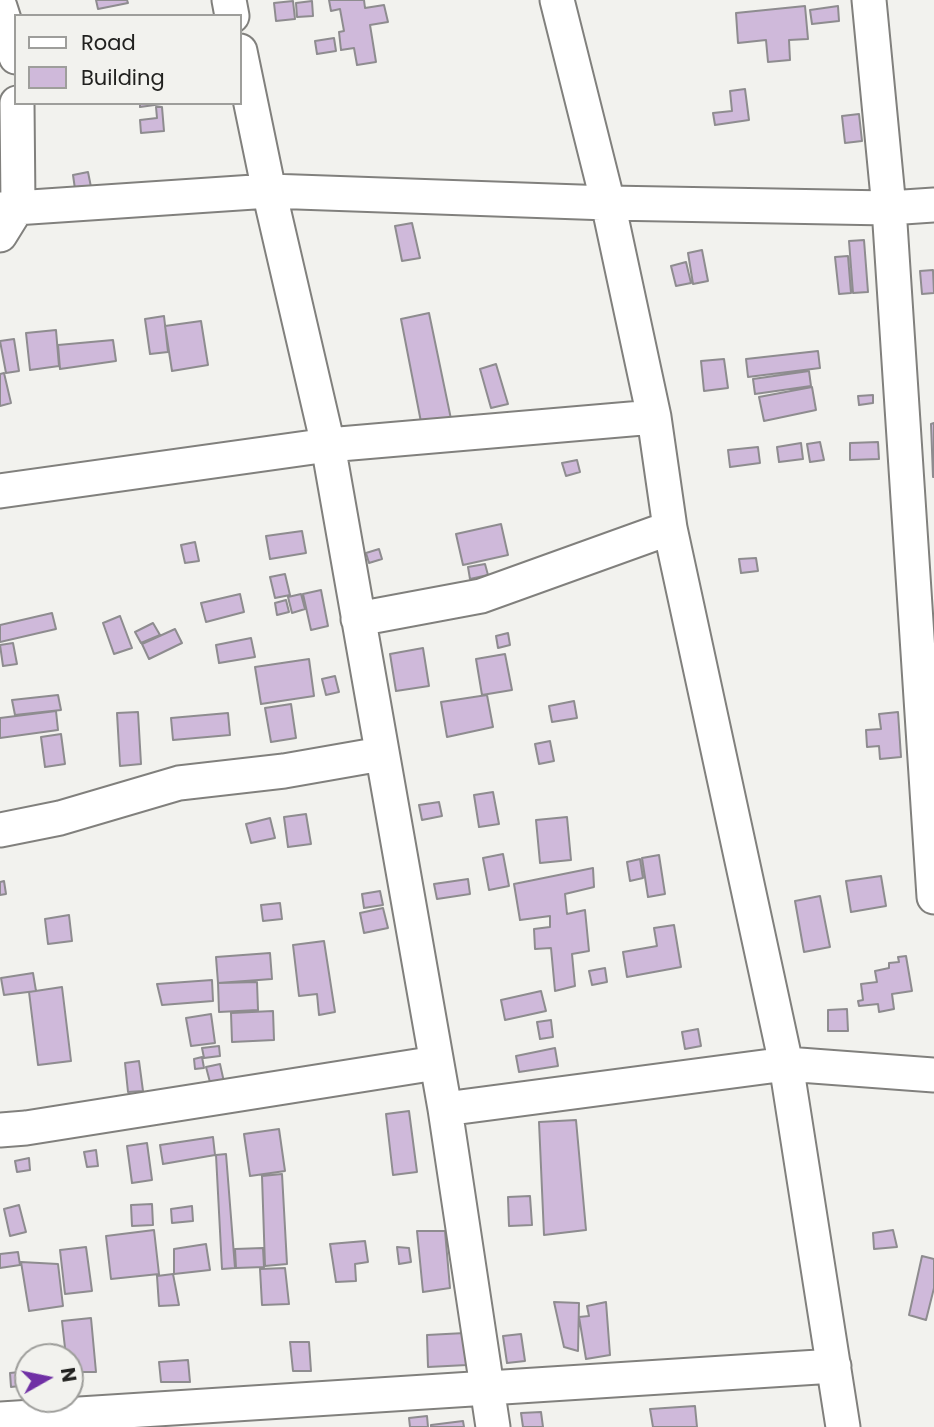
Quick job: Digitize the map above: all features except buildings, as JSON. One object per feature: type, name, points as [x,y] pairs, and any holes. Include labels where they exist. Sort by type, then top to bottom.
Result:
[{"type":"street","points":[[557,0],[608,203],[654,417],[670,528],[786,1064],[843,1427]]},
{"type":"street","points":[[869,0],[889,208],[933,886]]},
{"type":"street","points":[[0,7],[14,51]]},
{"type":"street","points":[[242,61],[269,191],[328,444],[445,1109],[493,1427]]},
{"type":"street","points":[[0,235],[9,207],[17,105]]},
{"type":"street","points":[[9,207],[269,191],[608,203],[889,208],[934,205]]},
{"type":"street","points":[[0,491],[328,444],[654,417]]},
{"type":"street","points":[[358,620],[481,596],[670,528]]},
{"type":"street","points":[[0,830],[60,818],[179,783],[284,771],[381,754]]},
{"type":"street","points":[[0,1130],[436,1063]]},
{"type":"street","points":[[445,1109],[786,1064],[934,1074]]},
{"type":"street","points":[[0,1419],[834,1366]]}]
